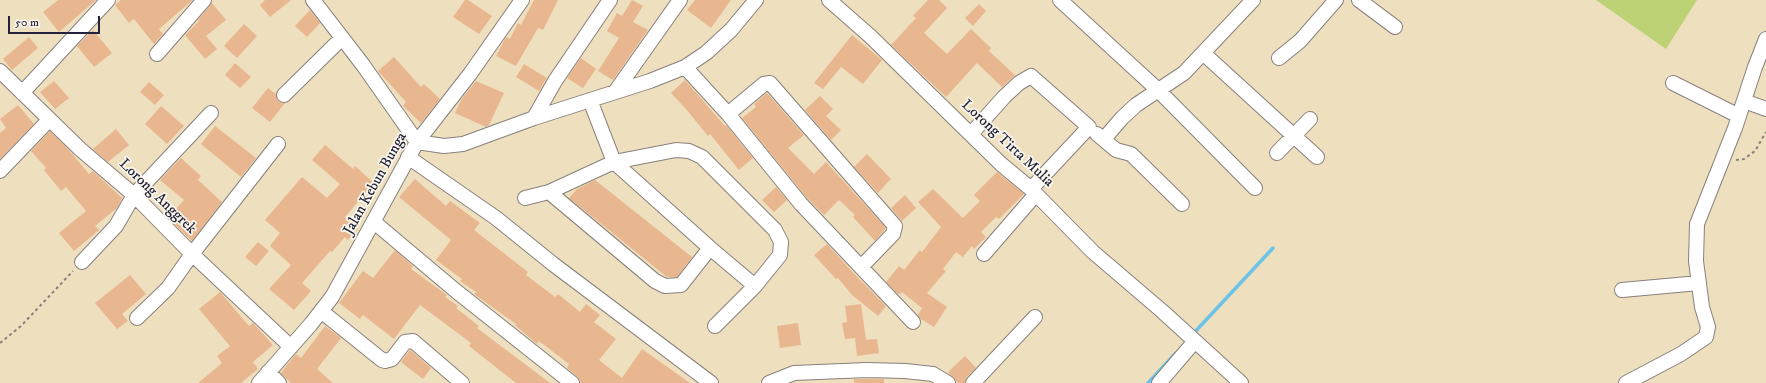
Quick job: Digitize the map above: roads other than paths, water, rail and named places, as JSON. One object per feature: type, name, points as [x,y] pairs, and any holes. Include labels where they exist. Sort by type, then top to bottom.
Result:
[{"type":"street","points":[[22,93],[108,0]]},
{"type":"street","points":[[157,54],[204,0]]},
{"type":"street","points":[[313,0],[417,142],[444,146],[464,144],[534,118],[650,82],[685,67],[706,53],[731,30],[756,0]]},
{"type":"street","points":[[534,118],[566,63],[610,0]]},
{"type":"street","points":[[615,92],[680,0]]},
{"type":"street","name":"Lorong Tirta Mulia","points":[[829,0],[870,36],[1001,164],[1033,191],[1093,252],[1162,311],[1241,383]]},
{"type":"street","points":[[1060,0],[1158,90],[1255,188]]},
{"type":"street","points":[[1104,139],[1122,118],[1136,105],[1184,73],[1253,0]]},
{"type":"street","points":[[1279,58],[1300,41],[1336,0]]},
{"type":"street","points":[[1359,0],[1395,28]]},
{"type":"street","name":"Jalan Kebun Bunga","points":[[259,383],[321,311],[335,291],[417,142],[470,74],[518,1]]},
{"type":"street","points":[[284,95],[342,38]]},
{"type":"street","points":[[1626,383],[1681,354],[1706,337],[1708,328],[1702,307],[1696,261],[1697,224],[1739,116],[1766,39]]},
{"type":"street","points":[[1203,53],[1317,157]]},
{"type":"street","points":[[685,67],[728,114],[801,204],[913,322]]},
{"type":"street","points":[[971,134],[1009,92],[1019,83],[1031,76],[1119,152],[1131,154],[1182,204]]},
{"type":"street","name":"Lorong Anggrek","points":[[2,77],[22,93],[80,149],[134,195],[192,254],[291,347]]},
{"type":"street","points":[[728,114],[764,84],[770,83],[895,226],[893,234],[861,268]]},
{"type":"street","points":[[1673,83],[1739,116]]},
{"type":"street","points":[[590,100],[614,162],[755,286]]},
{"type":"street","points":[[1744,101],[1766,109]]},
{"type":"street","points":[[82,262],[116,226],[134,195],[211,113]]},
{"type":"street","points":[[1277,153],[1310,119]]},
{"type":"street","points":[[0,171],[49,120]]},
{"type":"street","points":[[984,254],[1033,191],[1089,127]]},
{"type":"street","points":[[137,318],[168,288],[192,254],[278,144]]},
{"type":"street","points":[[525,198],[549,192],[614,162],[676,150],[689,151],[702,157],[775,230],[781,242],[780,255],[755,286],[714,326]]},
{"type":"street","points":[[408,157],[496,218],[553,264],[711,383]]},
{"type":"street","points":[[549,192],[654,281],[665,286],[681,285],[710,248]]},
{"type":"street","points":[[374,222],[456,291],[572,383]]},
{"type":"street","points":[[1622,290],[1699,283]]},
{"type":"street","points":[[321,311],[382,360],[385,361],[392,359],[405,342],[413,341],[462,383]]},
{"type":"street","points":[[973,383],[1035,317]]},
{"type":"street","points":[[1159,383],[1190,337]]},
{"type":"street","points":[[769,383],[794,373],[867,370],[905,370],[933,374],[948,383]]},
{"type":"street","points":[[268,372],[279,383]]},
{"type":"waterway","points":[[1192,335],[1273,248]]},
{"type":"waterway","points":[[1148,383],[1176,353]]}]
